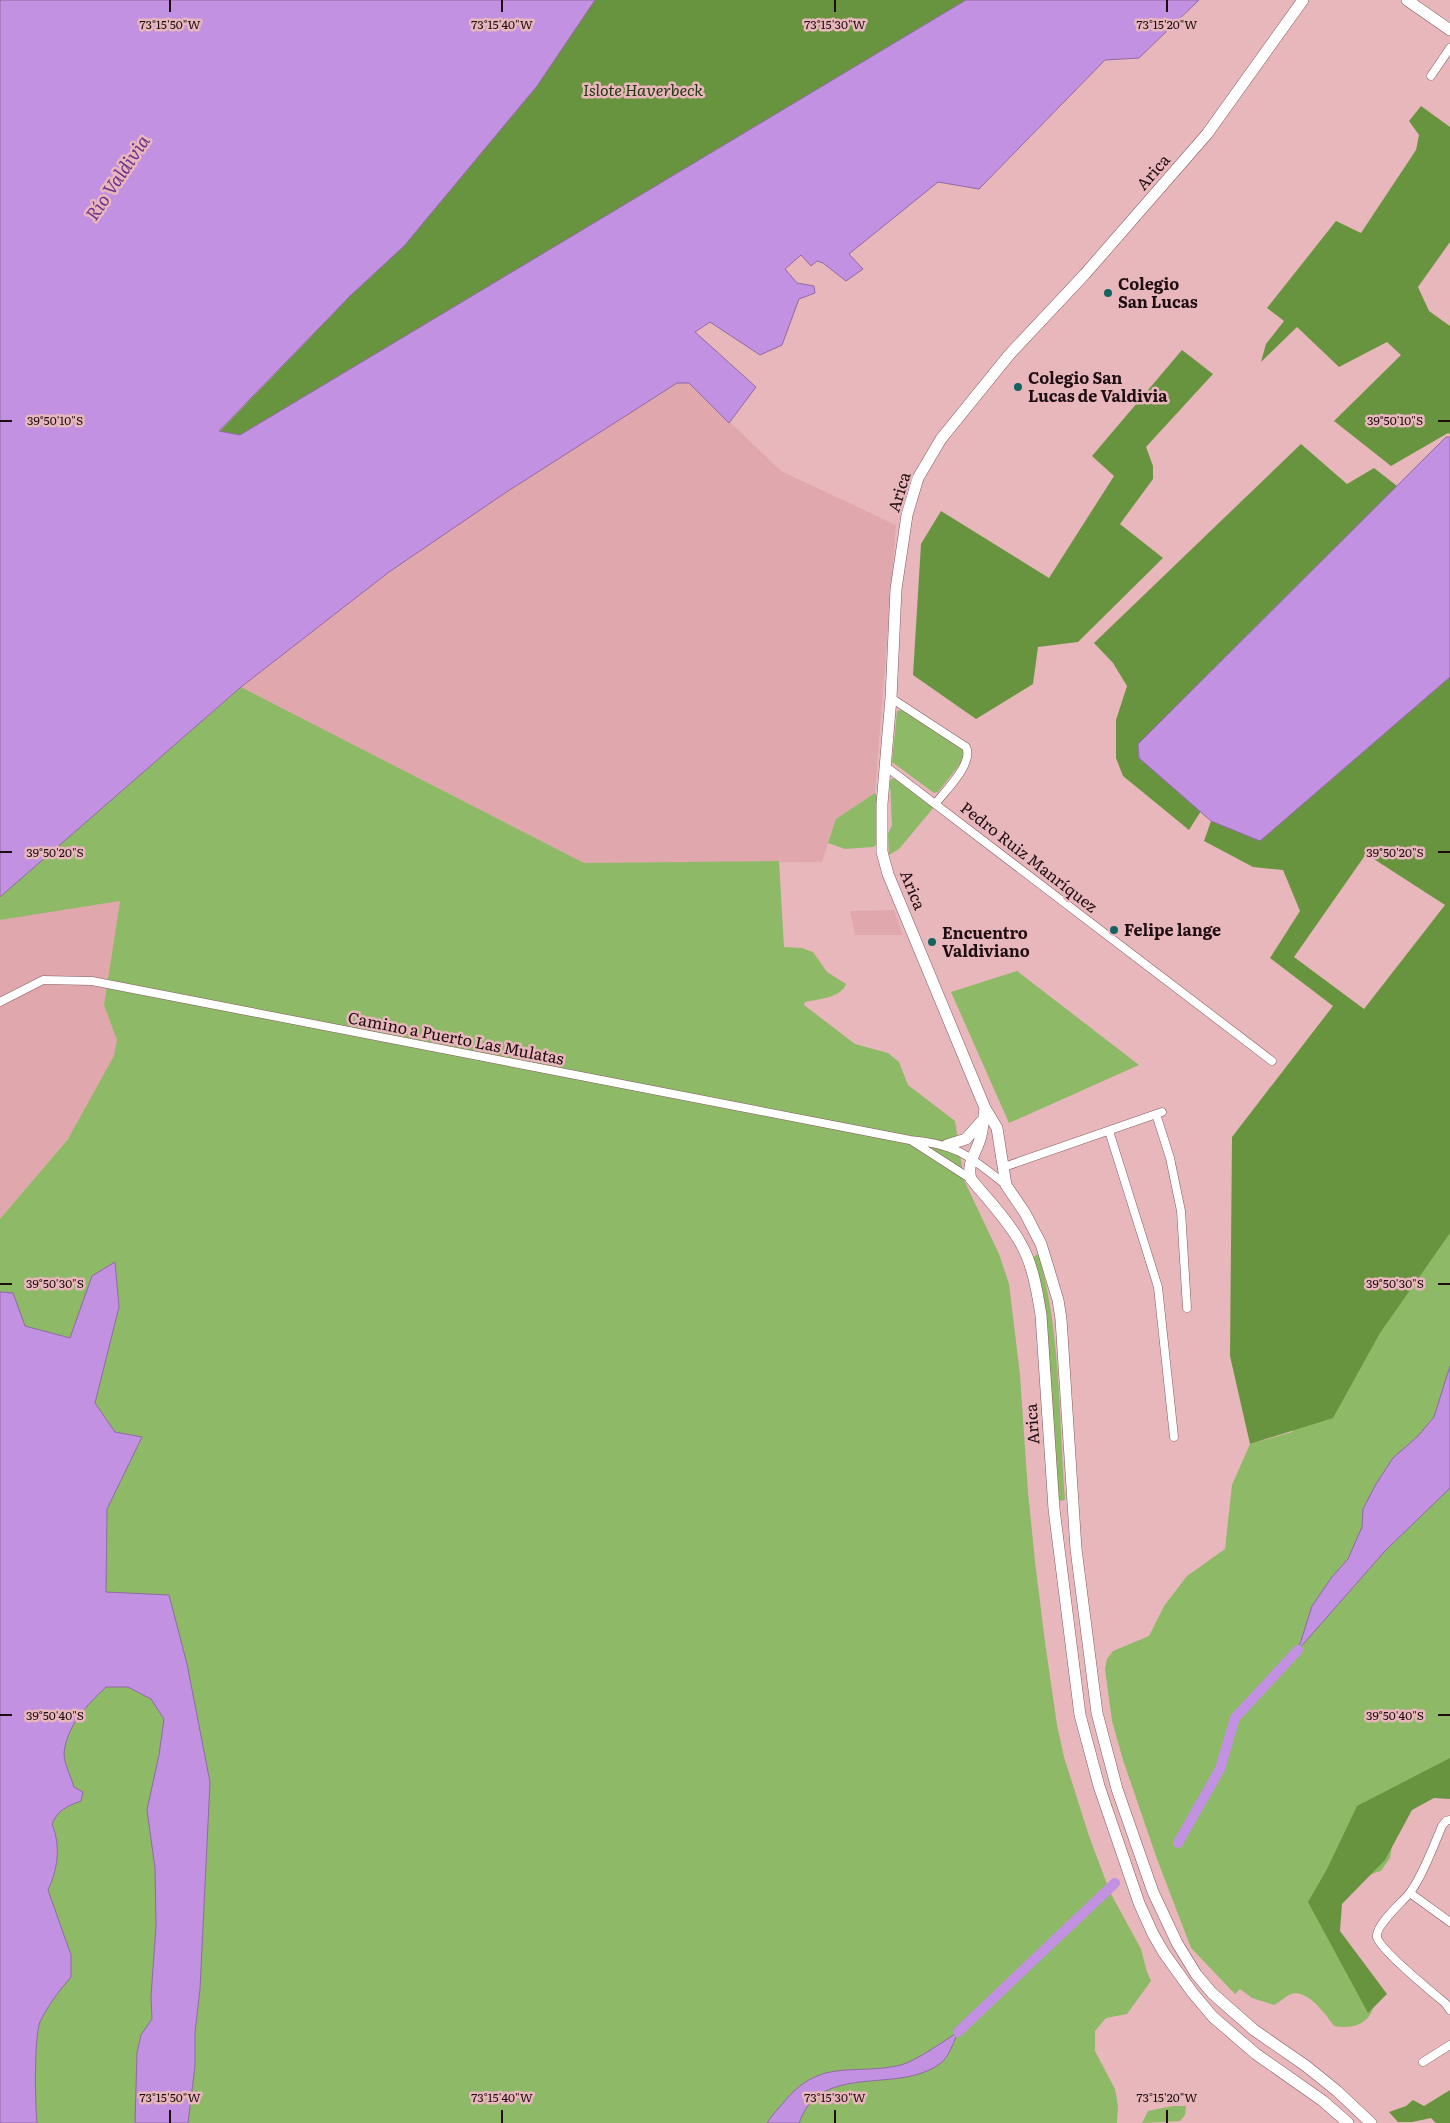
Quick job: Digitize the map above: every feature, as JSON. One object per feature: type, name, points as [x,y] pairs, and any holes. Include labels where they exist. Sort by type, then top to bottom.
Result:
[{"type":"main road","name":"Arica","points":[[1303,0],[1207,134],[1085,274],[1009,355],[940,439],[918,478],[908,515],[896,589],[891,698],[884,765],[882,852],[892,883],[985,1113],[996,1128],[1006,1185],[1025,1213],[1041,1244],[1058,1300],[1061,1319],[1076,1549],[1097,1713],[1108,1756],[1153,1892],[1167,1924],[1196,1974],[1225,2006],[1351,2102],[1371,2123]]},
{"type":"main road","points":[[1407,0],[1450,30]]},
{"type":"main road","points":[[947,1145],[966,1139],[978,1128],[985,1113]]},
{"type":"main road","points":[[971,1179],[969,1166],[980,1138],[985,1113]]},
{"type":"main road","name":"Arica","points":[[971,1179],[1013,1231],[1022,1246],[1037,1291],[1041,1315],[1054,1509],[1080,1715],[1090,1758],[1139,1902],[1153,1934],[1164,1953],[1192,1992],[1214,2017],[1256,2054],[1323,2101],[1348,2123]]},
{"type":"street","points":[[1431,76],[1450,48]]},
{"type":"street","name":"Pedro Ruiz Manríquez","points":[[891,698],[966,747],[968,752],[967,763],[936,803]]},
{"type":"street","name":"Pedro Ruiz Manríquez","points":[[884,765],[1272,1061]]},
{"type":"street","name":"Camino a Puerto Las Mulatas","points":[[0,1002],[43,980],[92,981],[910,1140],[947,1145],[972,1158],[1006,1185]]},
{"type":"street","points":[[1004,1167],[1159,1113],[1181,1211],[1187,1308]]},
{"type":"street","points":[[1109,1132],[1158,1287],[1174,1437]]},
{"type":"street","name":"Camino a Puerto Las Mulatas","points":[[910,1140],[971,1179]]},
{"type":"street","points":[[1450,1820],[1446,1821],[1442,1826],[1410,1893],[1378,1928],[1377,1937],[1380,1943],[1401,1965],[1445,2003],[1450,2010]]},
{"type":"street","points":[[1410,1893],[1450,1922]]},
{"type":"street","points":[[1423,2062],[1450,2045]]},
{"type":"shaded area","points":[[677,383],[689,383],[781,471],[896,525],[875,793],[836,819],[822,862],[584,863],[241,687],[389,572],[505,493]]},
{"type":"shaded area","points":[[120,901],[104,1005],[122,1052],[110,1083],[64,1143],[0,1219],[0,920]]},
{"type":"shaded area","points":[[894,910],[903,935],[855,935],[850,911]]},
{"type":"green space","name":"Islote Haverbeck","points":[[595,0],[966,0],[241,435],[219,432],[351,295],[404,246],[537,86]]},
{"type":"green space","points":[[1421,106],[1450,127],[1450,242],[1418,287],[1429,311],[1450,326],[1450,434],[1448,433],[1391,466],[1334,421],[1401,355],[1387,342],[1339,367],[1297,327],[1261,362],[1266,344],[1284,321],[1267,308],[1336,221],[1361,233],[1416,150],[1419,135],[1409,121]]},
{"type":"green space","points":[[1182,350],[1213,374],[1146,447],[1153,466],[1153,479],[1120,524],[1163,558],[1078,642],[1038,647],[1033,684],[976,719],[913,675],[921,544],[941,511],[1049,578],[1114,476],[1092,456]]},
{"type":"green space","points":[[1301,444],[1347,484],[1374,468],[1397,486],[1138,744],[1139,758],[1201,811],[1189,830],[1123,776],[1116,758],[1116,720],[1127,686],[1113,663],[1094,643]]},
{"type":"green space","points":[[1450,677],[1450,1233],[1380,1333],[1333,1418],[1250,1444],[1230,1356],[1232,1137],[1333,1006],[1270,958],[1300,911],[1283,870],[1253,867],[1204,841],[1211,821],[1260,841]],"holes":[[[1366,854],[1445,905],[1364,1009],[1294,957]]]},
{"type":"green space","points":[[241,687],[584,863],[779,861],[784,947],[802,948],[813,952],[827,972],[846,984],[843,989],[834,995],[805,1002],[804,1005],[855,1044],[888,1053],[899,1062],[908,1085],[955,1121],[964,1180],[999,1254],[1009,1284],[1020,1375],[1035,1561],[1057,1725],[1064,1757],[1089,1836],[1110,1892],[1141,1949],[1151,1981],[1127,2014],[1106,2018],[1095,2031],[1095,2051],[1115,2089],[1118,2106],[1117,2123],[0,2123],[0,1219],[68,1139],[114,1056],[117,1040],[104,1005],[120,901],[0,920],[0,854],[207,717]]},
{"type":"green space","points":[[902,710],[963,750],[964,759],[938,792],[934,793],[892,762],[897,711]]},
{"type":"green space","points":[[897,778],[934,807],[899,849],[889,855],[888,834],[892,825],[890,782],[891,779]]},
{"type":"green space","points":[[875,793],[877,797],[876,845],[873,847],[845,849],[828,843],[836,819]]},
{"type":"green space","points":[[1450,935],[1450,1778],[1396,1821],[1390,1858],[1381,1871],[1365,1878],[1353,1889],[1332,1917],[1374,2005],[1372,2012],[1364,2021],[1354,2026],[1341,2027],[1334,2026],[1316,2004],[1304,1995],[1291,1994],[1274,2005],[1252,1998],[1240,1989],[1235,1994],[1191,1948],[1157,1859],[1123,1760],[1112,1721],[1105,1669],[1107,1659],[1113,1651],[1149,1636],[1164,1606],[1187,1576],[1225,1549],[1232,1485],[1250,1444],[1292,1432]]},
{"type":"green space","points":[[1017,971],[1139,1065],[1009,1123],[951,992]]},
{"type":"green space","points":[[1037,1254],[1052,1315],[1058,1377],[1065,1499],[1062,1501],[1057,1499],[1033,1258]]},
{"type":"green space","points":[[1450,1758],[1450,1799],[1434,1798],[1412,1810],[1385,1860],[1342,1904],[1340,1931],[1387,1994],[1368,2013],[1308,1902],[1327,1869],[1357,1806]]},
{"type":"green space","points":[[1450,2090],[1450,2123],[1436,2123],[1431,2118],[1412,2122],[1398,2122],[1389,2112],[1406,2106],[1413,2100],[1424,2106]]},
{"type":"green space","points":[[1173,2106],[1186,2106],[1185,2115],[1180,2121],[1142,2123],[1148,2111]]},
{"type":"water","name":"Río Valdivia","points":[[0,0],[595,0],[537,86],[404,246],[351,295],[219,431],[240,435],[966,0],[1199,0],[1139,58],[1105,60],[979,189],[938,182],[849,254],[863,269],[846,281],[823,263],[817,261],[811,266],[801,255],[785,269],[797,283],[814,286],[815,293],[799,299],[782,345],[760,355],[710,322],[695,332],[756,387],[729,423],[689,383],[677,383],[505,493],[389,572],[241,687],[0,897]]},
{"type":"water","points":[[1446,437],[1450,437],[1450,677],[1260,841],[1211,821],[1139,758],[1138,744]]},
{"type":"water","points":[[115,1262],[119,1307],[95,1403],[115,1432],[142,1437],[107,1509],[106,1592],[169,1595],[187,1664],[210,1782],[200,1989],[195,2032],[195,2066],[188,2123],[135,2123],[137,2053],[141,2035],[152,2019],[151,1997],[156,1926],[155,1868],[147,1810],[159,1755],[164,1719],[151,1699],[128,1687],[106,1687],[79,1716],[69,1733],[66,1743],[65,1761],[74,1787],[83,1792],[81,1801],[64,1809],[57,1815],[52,1824],[57,1841],[57,1857],[54,1874],[48,1890],[71,1955],[71,1977],[47,2010],[38,2030],[36,2071],[37,2123],[0,2123],[0,1292],[13,1293],[25,1326],[70,1338],[92,1276]]},
{"type":"water","points":[[1450,1366],[1450,1488],[1385,1551],[1298,1650],[1312,1606],[1332,1577],[1348,1559],[1362,1527],[1363,1509],[1376,1484],[1393,1458],[1418,1436],[1434,1417]]},
{"type":"water","points":[[958,2032],[944,2060],[927,2071],[912,2076],[848,2084],[833,2088],[812,2100],[804,2111],[799,2123],[767,2123],[798,2088],[811,2079],[825,2073],[901,2065],[922,2055]]},
{"type":"waterway","points":[[1178,1843],[1220,1769],[1235,1718],[1298,1650]]},
{"type":"waterway","points":[[958,2032],[1115,1883]]},
{"type":"place","name":"Colegio San Lucas","points":[[1108,293]]},
{"type":"place","name":"Colegio San Lucas de Valdivia","points":[[1018,387]]},
{"type":"place","name":"Felipe lange","points":[[1114,930]]},
{"type":"place","name":"Encuentro Valdiviano","points":[[932,942]]}]
